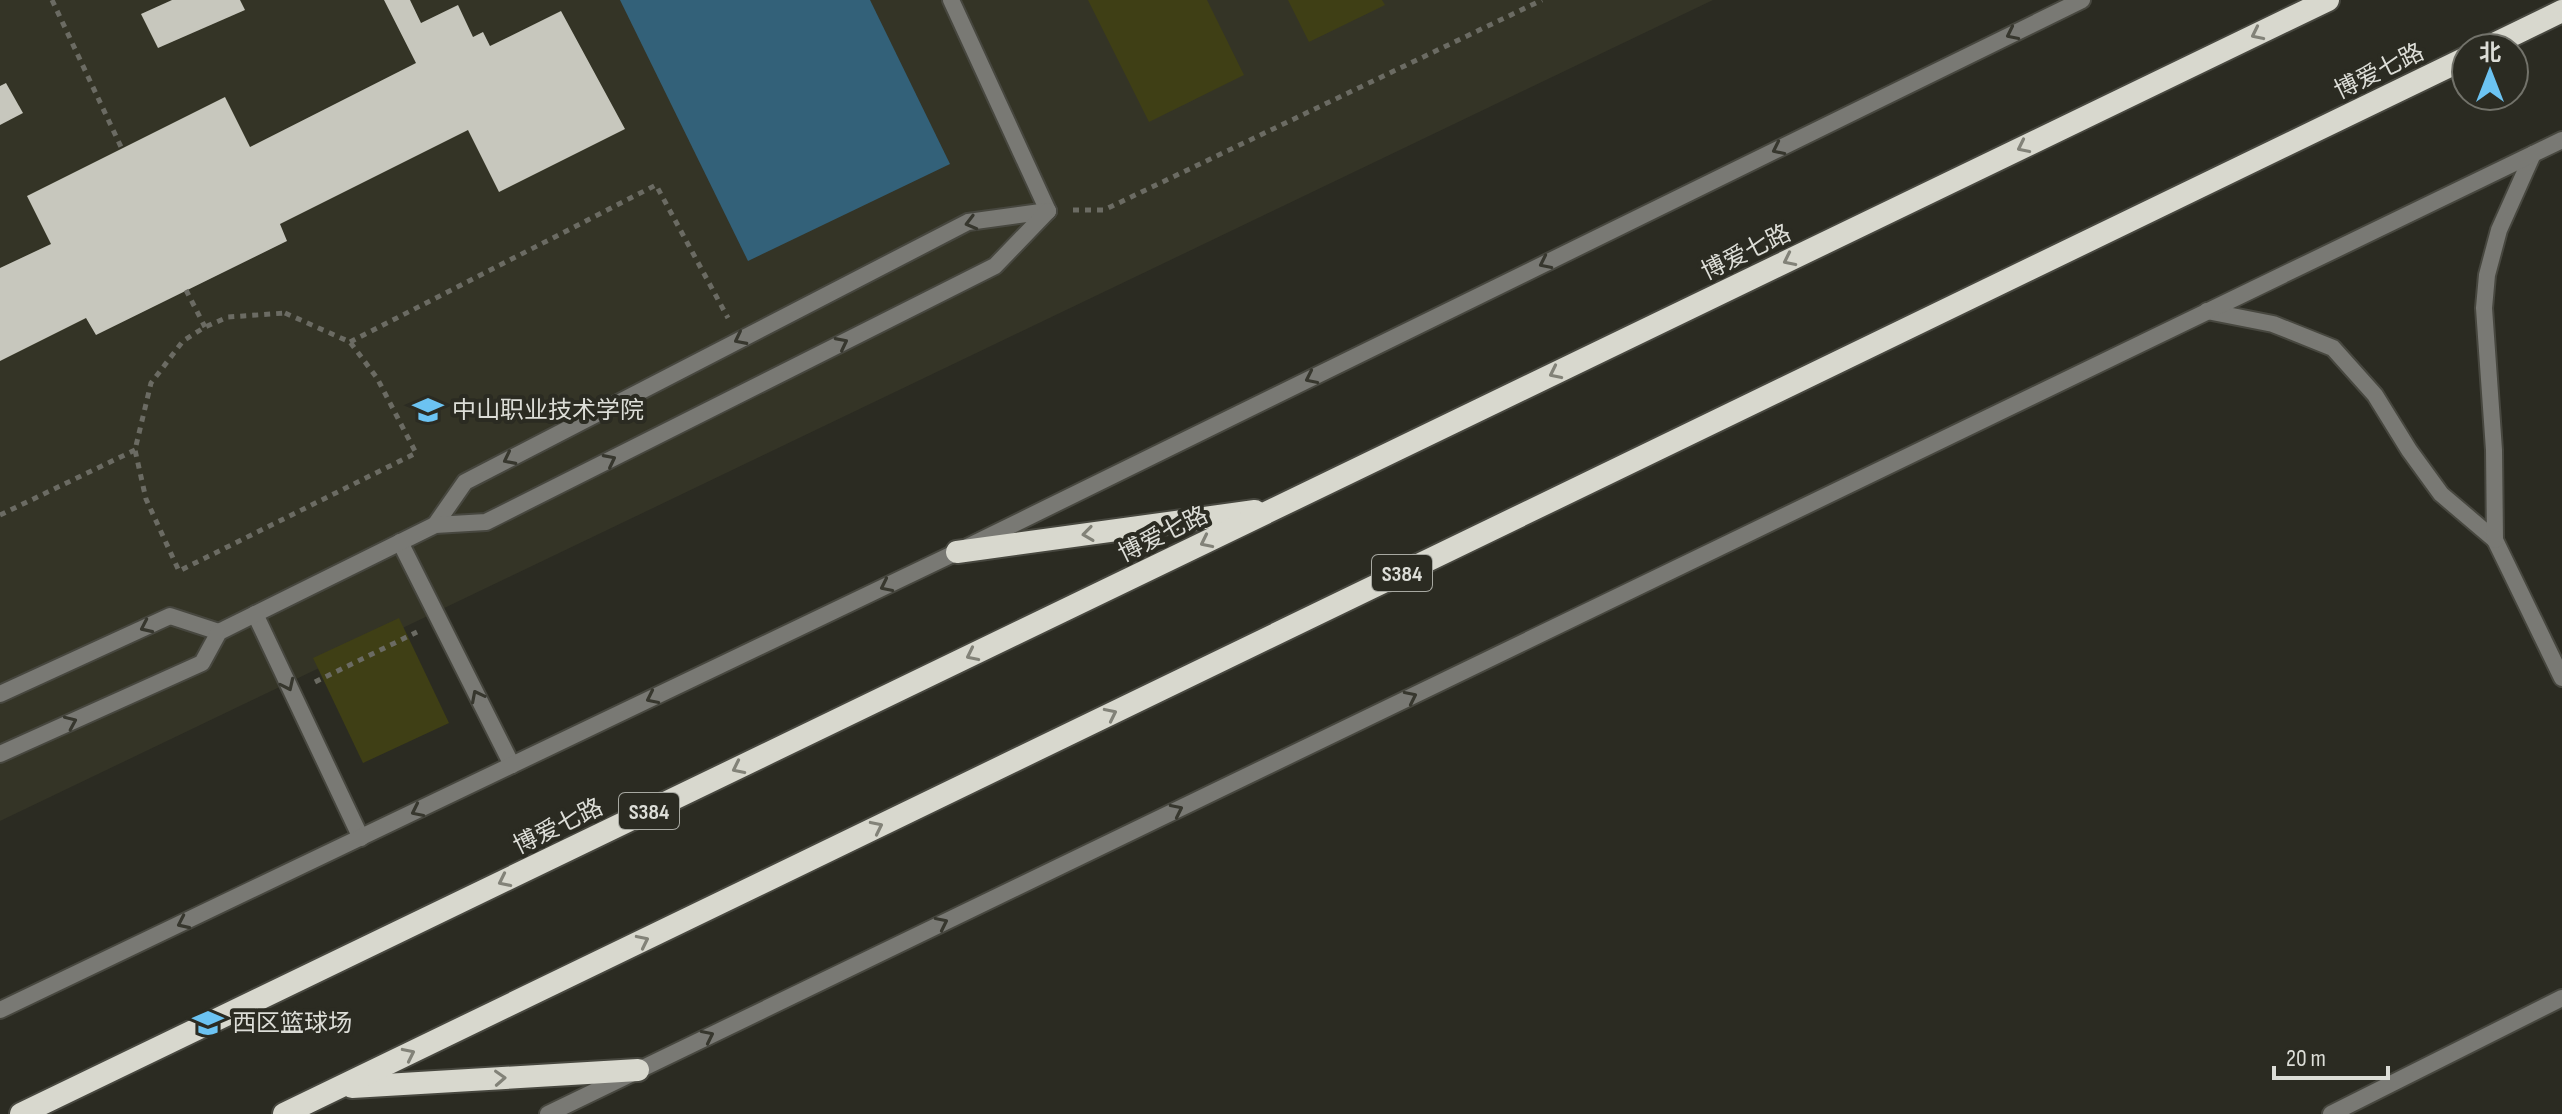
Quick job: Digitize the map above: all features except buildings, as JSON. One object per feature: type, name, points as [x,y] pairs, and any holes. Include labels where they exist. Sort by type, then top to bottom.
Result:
[{"type":"highway","name":"博爱七路","points":[[21,1114],[2328,0]]},
{"type":"highway","points":[[2519,32],[2562,11]]},
{"type":"highway","name":"博爱七路","points":[[284,1114],[2450,66]]},
{"type":"highway","points":[[957,552],[1276,508]]},
{"type":"highway","points":[[338,1088],[638,1070]]},
{"type":"street","points":[[951,0],[1048,211]]},
{"type":"street","points":[[0,1010],[957,552],[2082,0]]},
{"type":"street","points":[[548,1114],[2562,140]]},
{"type":"street","points":[[2495,540],[2494,450],[2484,308],[2487,275],[2499,230],[2533,154]]},
{"type":"street","points":[[435,525],[465,482],[968,222],[1048,211]]},
{"type":"street","points":[[0,754],[202,663],[219,632],[400,542],[435,525],[486,522],[995,266],[1048,211]]},
{"type":"street","points":[[2207,311],[2273,324],[2333,348],[2375,395],[2441,494],[2495,540],[2562,678]]},
{"type":"street","points":[[400,542],[512,765]]},
{"type":"street","points":[[255,614],[361,838]]},
{"type":"street","points":[[0,694],[170,616],[219,632]]},
{"type":"street","points":[[2331,1114],[2562,998]]},
{"type":"path","points":[[52,0],[122,149]]},
{"type":"path","points":[[1048,211],[1104,210],[1542,0]]},
{"type":"path","points":[[350,342],[656,185],[739,340]]},
{"type":"path","points":[[186,290],[205,327]]},
{"type":"path","points":[[285,313],[350,342],[377,378],[416,453],[179,571],[146,499],[135,450],[151,383],[183,341],[205,327],[228,317],[285,313]]},
{"type":"path","points":[[0,515],[135,450]]},
{"type":"path","points":[[292,693],[439,621]]},
{"type":"shaded area","name":"中山职业技术学院","points":[[0,0],[1713,0],[0,821]]},
{"type":"shaded area","points":[[1088,0],[1207,0],[1244,75],[1149,122]]},
{"type":"shaded area","points":[[1288,0],[1382,0],[1385,5],[1309,42]]},
{"type":"shaded area","points":[[399,618],[449,723],[363,763],[313,658]]},
{"type":"water","points":[[620,0],[870,0],[950,164],[748,261]]},
{"type":"place","name":"中山职业技术学院","points":[[428,410]]},
{"type":"place","name":"西区篮球场","points":[[208,1023]]}]
